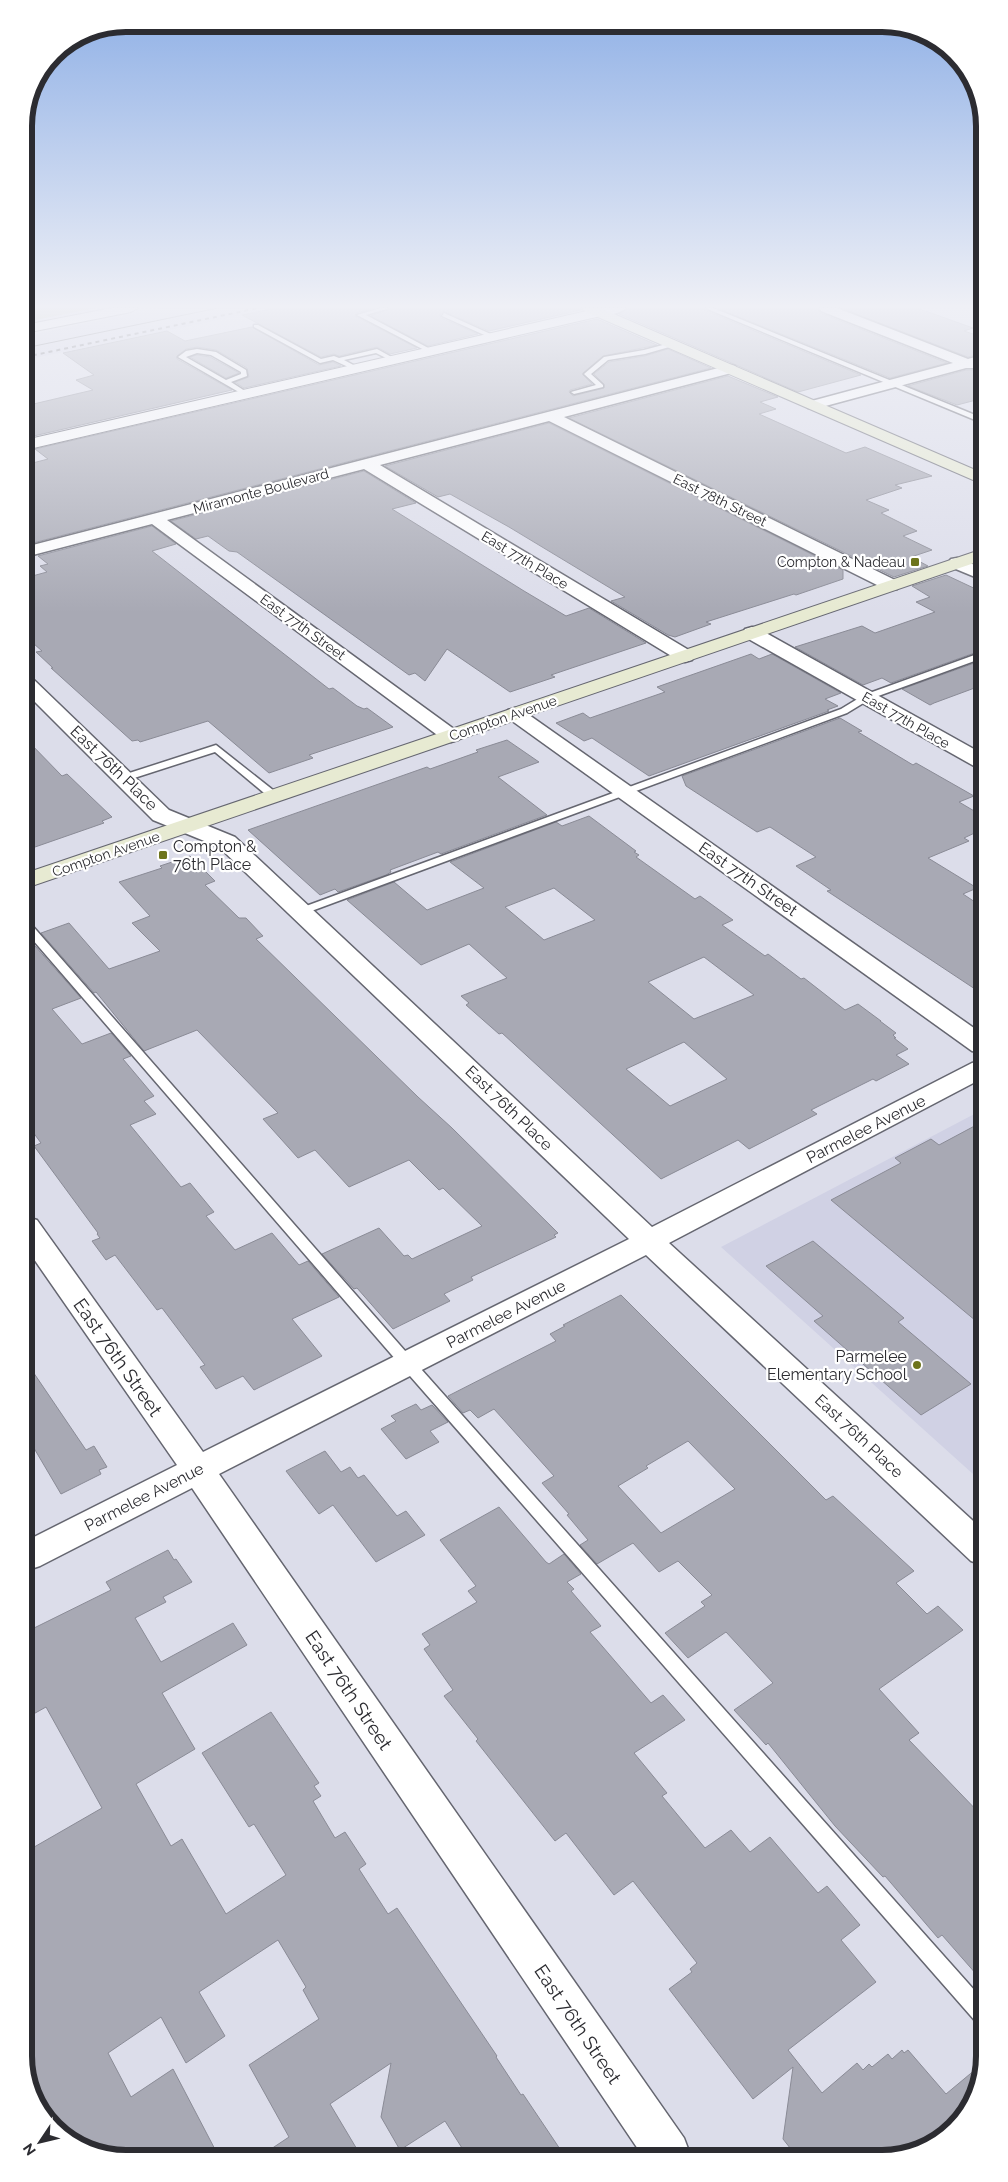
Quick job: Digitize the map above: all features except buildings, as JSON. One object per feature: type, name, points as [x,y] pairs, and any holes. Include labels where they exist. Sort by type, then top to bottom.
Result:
[{"type":"main road","points":[[824,410],[976,476]]},
{"type":"main road","name":"Compton Avenue","points":[[33,880],[976,556]]},
{"type":"street","points":[[33,443],[177,410]]},
{"type":"street","name":"Miramonte Boulevard","points":[[33,550],[569,410]]},
{"type":"street","name":"East 78th Street","points":[[549,415],[891,585]]},
{"type":"street","name":"East 77th Place","points":[[366,464],[685,656]]},
{"type":"street","name":"East 77th Street","points":[[154,518],[451,736]]},
{"type":"street","points":[[957,563],[976,572]]},
{"type":"street","name":"East 77th Place","points":[[752,633],[976,759]]},
{"type":"street","name":"East 76th Place","points":[[33,689],[161,815],[227,842],[649,1241],[976,1545]]},
{"type":"street","name":"East 77th Street","points":[[515,714],[976,1041]]},
{"type":"street","name":"Parmelee Avenue","points":[[32,1554],[649,1241],[976,1072]]},
{"type":"street","name":"East 76th Street","points":[[32,1235],[198,1470],[665,2150]]},
{"type":"lane","points":[[955,410],[976,418]]},
{"type":"lane","points":[[302,911],[844,711],[867,698],[976,657]]},
{"type":"lane","points":[[124,778],[216,748],[274,796]]},
{"type":"lane","points":[[33,933],[408,1364],[976,2007]]},
{"type":"shaded area","name":"Parmelee Elementary School","points":[[976,1113],[976,1477],[721,1247]]},
{"type":"place","name":"Compton & Nadeau","points":[[915,562]]},
{"type":"place","name":"Compton & 76th Place","points":[[163,855]]},
{"type":"place","name":"Parmelee Elementary School","points":[[917,1365]]}]
